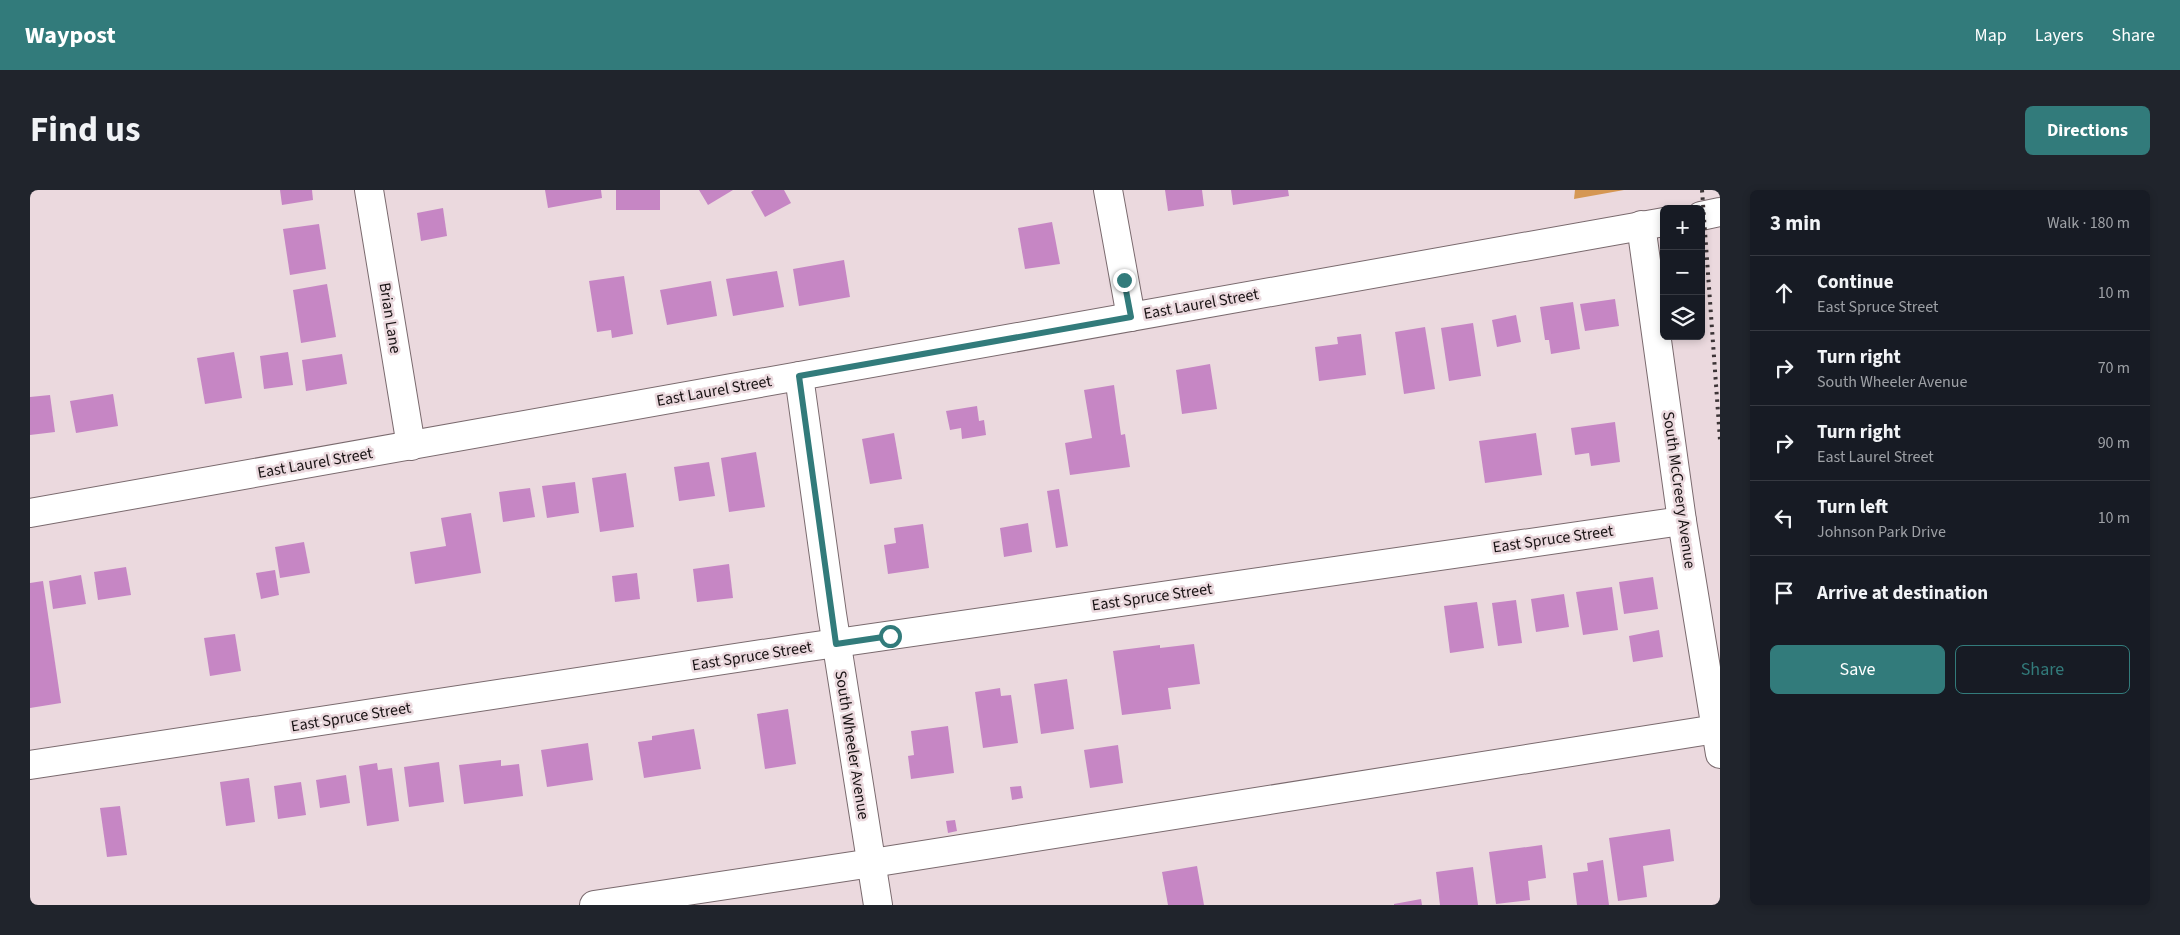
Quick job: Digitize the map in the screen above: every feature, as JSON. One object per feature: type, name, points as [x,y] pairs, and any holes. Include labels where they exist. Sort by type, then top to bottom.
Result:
[{"type":"street","name":"Brian Lane","points":[[369,190],[411,446]]},
{"type":"street","points":[[1108,190],[1131,317]]},
{"type":"street","points":[[1705,215],[1720,212]]},
{"type":"street","name":"East Laurel Street","points":[[30,514],[1652,223]]},
{"type":"street","name":"South McCreery Avenue","points":[[1652,223],[1682,520],[1718,742]]},
{"type":"street","name":"South Wheeler Avenue","points":[[799,376],[836,644],[878,905]]},
{"type":"street","name":"East Spruce Street","points":[[30,765],[1682,520]]},
{"type":"street","points":[[594,905],[872,863],[1718,742]]},
{"type":"shaded area","points":[[1575,190],[1624,190],[1574,199]]},
{"type":"building","points":[[280,190],[312,190],[313,200],[282,205]]},
{"type":"building","points":[[545,190],[601,190],[602,198],[548,208]]},
{"type":"building","points":[[616,190],[660,190],[660,210],[616,210]]},
{"type":"building","points":[[699,190],[733,190],[708,205]]},
{"type":"building","points":[[754,190],[784,190],[791,203],[765,217],[751,192]]},
{"type":"building","points":[[1165,190],[1202,190],[1204,206],[1168,211]]},
{"type":"building","points":[[1231,190],[1288,190],[1289,196],[1233,205]]},
{"type":"building","points":[[443,208],[447,236],[421,241],[417,213]]},
{"type":"building","points":[[1052,222],[1060,264],[1025,269],[1018,228]]},
{"type":"building","points":[[319,224],[326,269],[290,275],[283,229]]},
{"type":"building","points":[[844,260],[850,297],[799,306],[793,269]]},
{"type":"building","points":[[777,271],[784,307],[733,316],[726,279]]},
{"type":"building","points":[[624,276],[633,334],[612,338],[611,330],[597,332],[589,281]]},
{"type":"building","points":[[711,281],[717,316],[667,325],[660,290]]},
{"type":"building","points":[[327,284],[336,337],[301,343],[293,290]]},
{"type":"building","points":[[1615,299],[1619,326],[1585,331],[1580,304]]},
{"type":"building","points":[[1573,302],[1580,349],[1551,354],[1549,340],[1545,340],[1540,307]]},
{"type":"building","points":[[1516,315],[1521,342],[1497,347],[1492,320]]},
{"type":"building","points":[[1473,323],[1481,376],[1449,381],[1441,328]]},
{"type":"building","points":[[1425,327],[1435,389],[1404,394],[1395,332]]},
{"type":"building","points":[[1361,334],[1366,375],[1319,381],[1315,347],[1338,344],[1337,337]]},
{"type":"building","points":[[234,352],[242,398],[205,404],[197,358]]},
{"type":"building","points":[[288,352],[293,385],[264,389],[260,356]]},
{"type":"building","points":[[342,354],[347,384],[306,391],[302,360]]},
{"type":"building","points":[[1210,364],[1217,409],[1182,414],[1176,370]]},
{"type":"building","points":[[1114,385],[1121,435],[1125,434],[1130,467],[1070,475],[1065,443],[1092,438],[1084,390]]},
{"type":"building","points":[[113,394],[118,426],[76,433],[70,401]]},
{"type":"building","points":[[50,395],[55,432],[30,435],[30,397]]},
{"type":"building","points":[[977,406],[979,421],[984,420],[986,435],[962,439],[961,428],[950,430],[946,411]]},
{"type":"building","points":[[1615,422],[1620,462],[1591,466],[1589,453],[1575,455],[1571,428]]},
{"type":"building","points":[[894,433],[902,479],[870,484],[862,439]]},
{"type":"building","points":[[1536,433],[1542,475],[1485,483],[1479,441]]},
{"type":"building","points":[[756,452],[765,507],[729,512],[721,458]]},
{"type":"building","points":[[709,462],[715,496],[679,501],[674,467]]},
{"type":"building","points":[[626,473],[634,527],[600,532],[592,478]]},
{"type":"building","points":[[575,482],[579,513],[547,518],[542,486]]},
{"type":"building","points":[[530,488],[535,517],[503,522],[499,492]]},
{"type":"building","points":[[1059,489],[1068,546],[1056,548],[1047,491]]},
{"type":"building","points":[[471,513],[481,573],[415,584],[410,552],[446,546],[441,518]]},
{"type":"building","points":[[1028,523],[1032,552],[1004,557],[1000,528]]},
{"type":"building","points":[[923,524],[929,568],[888,574],[884,545],[896,543],[894,528]]},
{"type":"building","points":[[304,542],[310,573],[280,578],[275,547]]},
{"type":"building","points":[[729,564],[733,598],[697,602],[693,569]]},
{"type":"building","points":[[126,567],[131,595],[98,600],[94,572]]},
{"type":"building","points":[[275,570],[279,595],[261,599],[256,573]]},
{"type":"building","points":[[637,573],[640,599],[615,602],[612,576]]},
{"type":"building","points":[[81,575],[86,604],[53,609],[49,581]]},
{"type":"building","points":[[1653,577],[1658,609],[1624,614],[1619,582]]},
{"type":"building","points":[[43,581],[61,703],[30,708],[30,583]]},
{"type":"building","points":[[1612,587],[1618,630],[1583,635],[1576,592]]},
{"type":"building","points":[[1564,594],[1569,627],[1536,632],[1531,599]]},
{"type":"building","points":[[1516,600],[1522,643],[1498,646],[1492,603]]},
{"type":"building","points":[[1477,602],[1484,648],[1450,653],[1444,606]]},
{"type":"building","points":[[1659,630],[1663,657],[1633,662],[1629,636]]},
{"type":"building","points":[[235,634],[241,671],[210,676],[204,638]]},
{"type":"building","points":[[1194,644],[1200,684],[1168,688],[1171,709],[1122,715],[1113,651],[1160,645],[1160,648]]},
{"type":"building","points":[[1067,679],[1074,729],[1041,734],[1034,684]]},
{"type":"building","points":[[1000,688],[1001,696],[1011,695],[1018,743],[983,748],[975,692]]},
{"type":"building","points":[[788,709],[796,764],[765,769],[757,714]]},
{"type":"building","points":[[948,726],[954,773],[911,779],[908,756],[914,755],[911,731]]},
{"type":"building","points":[[694,729],[701,769],[644,778],[638,742],[652,740],[652,736]]},
{"type":"building","points":[[588,743],[593,780],[547,787],[541,750]]},
{"type":"building","points":[[1118,745],[1123,783],[1090,788],[1084,750]]},
{"type":"building","points":[[501,760],[501,766],[519,764],[523,796],[464,804],[459,765]]},
{"type":"building","points":[[439,762],[444,802],[409,807],[404,767]]},
{"type":"building","points":[[377,763],[378,770],[392,768],[399,821],[367,826],[359,766]]},
{"type":"building","points":[[346,775],[350,803],[320,808],[316,780]]},
{"type":"building","points":[[249,778],[255,822],[226,826],[220,782]]},
{"type":"building","points":[[301,782],[306,815],[278,819],[274,786]]},
{"type":"building","points":[[1021,786],[1023,798],[1012,800],[1010,787]]},
{"type":"building","points":[[120,806],[127,855],[107,857],[100,808]]},
{"type":"building","points":[[955,820],[957,831],[948,833],[946,821]]},
{"type":"building","points":[[1670,829],[1674,861],[1643,866],[1647,897],[1618,901],[1609,838]]},
{"type":"building","points":[[1542,845],[1546,878],[1528,881],[1530,900],[1496,904],[1489,852]]},
{"type":"building","points":[[1603,860],[1609,905],[1577,905],[1573,873],[1588,871],[1587,863]]},
{"type":"building","points":[[1197,866],[1204,905],[1168,905],[1162,872]]},
{"type":"building","points":[[1473,867],[1478,905],[1440,905],[1436,872]]},
{"type":"building","points":[[1421,899],[1422,905],[1394,905],[1394,904]]},
{"type":"railway","points":[[1702,190],[1720,440]]},
{"type":"route","points":[[890,636],[836,644],[799,376],[1131,317],[1124,280]]}]
